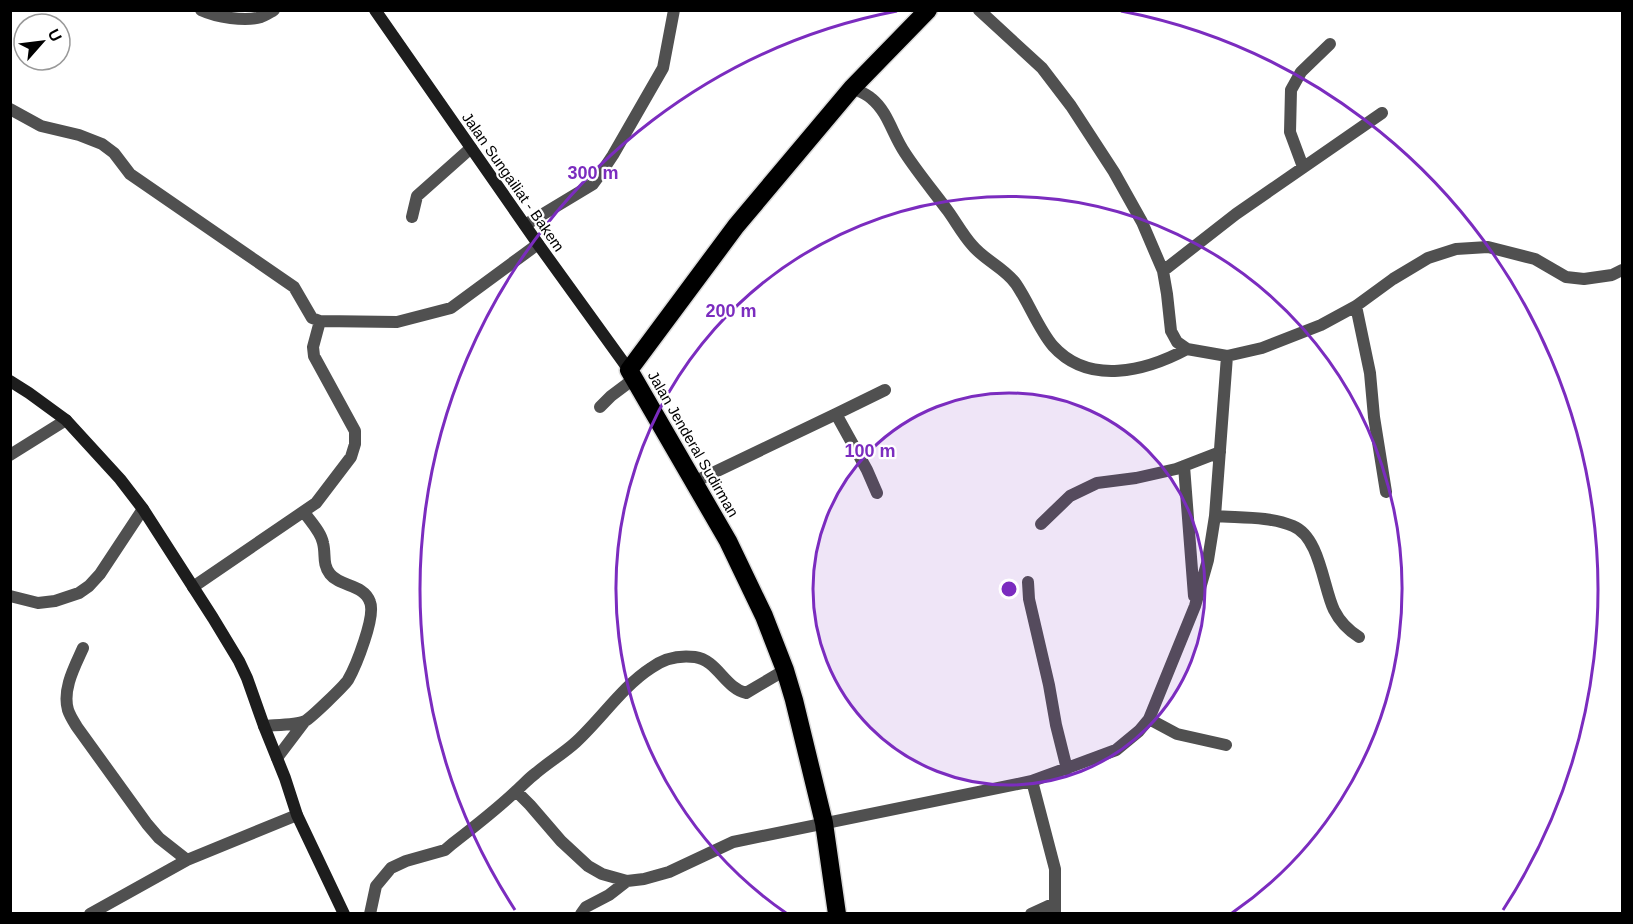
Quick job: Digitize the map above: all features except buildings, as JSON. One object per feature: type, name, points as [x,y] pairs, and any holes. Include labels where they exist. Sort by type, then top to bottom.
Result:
[{"type":"highway","name":"Jalan Jenderal Sudirman","points":[[837,914],[824,823],[785,670],[759,605],[728,541],[632,374],[736,226],[852,88],[928,10]]},
{"type":"main road","name":"Jalan Sungailiat - Bakem","points":[[375,10],[538,244],[632,374]]},
{"type":"main road","points":[[10,381],[66,420],[120,479],[143,508],[193,587],[247,678],[297,815],[344,914]]},
{"type":"street","points":[[201,10],[248,19],[260,17],[274,10]]},
{"type":"street","points":[[525,225],[593,184],[601,173],[663,68],[674,10]]},
{"type":"street","points":[[979,10],[1042,68],[1071,106],[1114,172],[1137,212],[1162,272],[1171,331],[1177,342],[1187,349],[1227,356],[1262,348],[1322,325],[1356,306],[1393,279],[1428,258],[1456,249],[1488,247],[1535,260],[1566,277],[1584,279],[1623,270]]},
{"type":"street","points":[[1303,167],[1290,132],[1291,90],[1301,72],[1330,44]]},
{"type":"street","points":[[852,88],[872,98],[880,108],[898,144],[965,237],[973,247],[1014,281],[1053,346],[1067,359],[1091,370],[1114,372],[1161,362],[1187,349]]},
{"type":"street","points":[[10,109],[41,126],[80,135],[102,144],[114,153],[130,174],[294,287],[312,318],[320,321],[397,322],[451,308],[538,244]]},
{"type":"street","points":[[1162,272],[1236,214],[1382,113]]},
{"type":"street","points":[[412,217],[417,196],[471,148]]},
{"type":"street","points":[[1356,306],[1370,372],[1374,417],[1386,492]]},
{"type":"street","points":[[193,587],[316,503],[351,457],[355,431],[314,356],[313,347],[320,321]]},
{"type":"street","points":[[516,792],[561,841],[588,866],[602,874],[627,881],[669,872],[733,842],[1032,782],[1116,750],[1139,731],[1149,719],[1195,606],[1208,560],[1215,516],[1227,356]]},
{"type":"street","points":[[600,407],[632,374]]},
{"type":"street","points":[[694,482],[885,390]]},
{"type":"street","points":[[837,414],[877,493]]},
{"type":"street","points":[[10,455],[66,420]]},
{"type":"street","points":[[1041,524],[1070,496],[1097,483],[1136,478],[1184,466],[1220,452]]},
{"type":"street","points":[[1184,466],[1195,606]]},
{"type":"street","points":[[10,596],[38,603],[55,602],[84,590],[100,574],[143,508]]},
{"type":"street","points":[[278,758],[305,722],[347,682],[363,644],[372,610],[368,596],[363,591],[336,580],[330,575],[323,558],[324,547],[321,538],[304,512]]},
{"type":"street","points":[[1215,516],[1271,520],[1294,527],[1305,535],[1314,550],[1334,609],[1348,630],[1359,637]]},
{"type":"street","points":[[1028,582],[1029,598],[1067,770]]},
{"type":"street","points":[[83,648],[70,678],[66,696],[68,711],[77,728],[147,824],[159,838],[187,860]]},
{"type":"street","points":[[370,914],[376,886],[391,868],[445,849],[576,742],[636,679],[651,668],[665,660],[688,657],[705,660],[734,687],[746,693],[785,670]]},
{"type":"street","points":[[1149,719],[1177,734],[1226,745]]},
{"type":"street","points":[[264,726],[305,722]]},
{"type":"street","points":[[1031,914],[1055,908],[1055,869],[1032,782]]},
{"type":"street","points":[[90,914],[187,860],[297,815]]},
{"type":"street","points":[[581,914],[586,907],[627,881]]},
{"type":"street","points":[[110,902],[117,914]]}]
